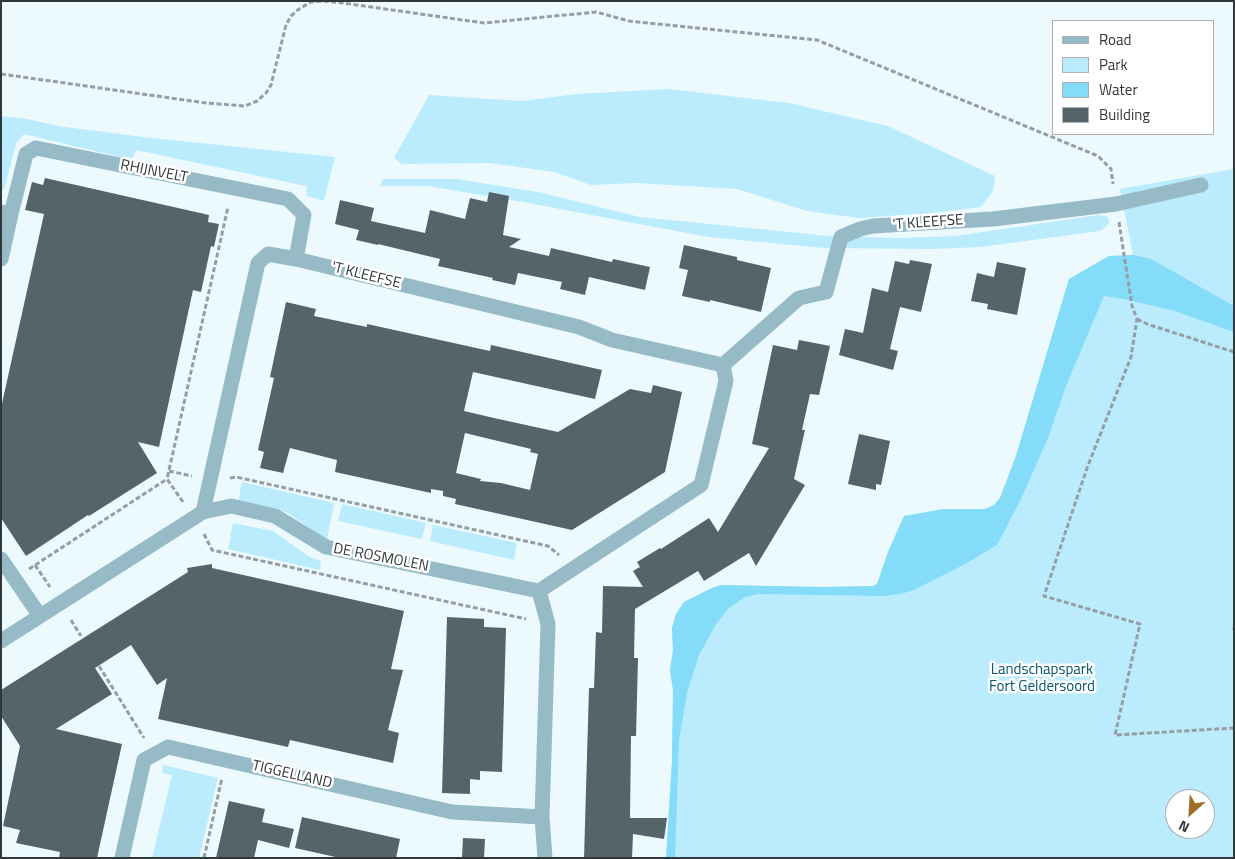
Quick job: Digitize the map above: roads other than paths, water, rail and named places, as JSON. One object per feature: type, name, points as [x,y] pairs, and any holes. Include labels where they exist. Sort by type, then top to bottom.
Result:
[{"type":"street","name":"RHIJNVELT","points":[[1,259],[6,213],[26,154],[36,148],[288,199],[304,215],[296,259]]},
{"type":"street","name":"'T KLEEFSE","points":[[198,515],[210,480],[258,263],[268,254],[296,259],[579,327],[612,340],[723,365],[799,298],[826,292],[841,237],[860,229],[873,226],[993,219],[1116,204],[1201,185]]},
{"type":"street","points":[[545,858],[542,817],[548,624],[539,590],[700,485],[726,381],[723,365]]},
{"type":"street","name":"DE ROSMOLEN","points":[[1,641],[198,515],[231,506],[275,516],[326,547],[539,590]]},
{"type":"street","points":[[1,559],[40,616]]},
{"type":"street","name":"TIGGELLAND","points":[[122,858],[144,760],[168,747],[452,812],[542,817]]},
{"type":"water","points":[[1133,255],[1151,259],[1234,306],[1234,332],[1175,311],[1104,296],[1066,386],[1048,438],[1021,499],[997,545],[965,564],[914,590],[904,593],[885,596],[758,594],[745,597],[729,608],[716,624],[699,655],[687,693],[679,741],[675,858],[666,858],[672,761],[673,690],[670,670],[673,650],[672,628],[676,614],[684,602],[721,585],[873,586],[877,584],[888,552],[904,516],[944,509],[985,509],[994,505],[1000,498],[1016,456],[1069,279],[1109,256]]},
{"type":"park label","name":"Landschapspark Fort Geldersoord","points":[[1042,678]]}]
